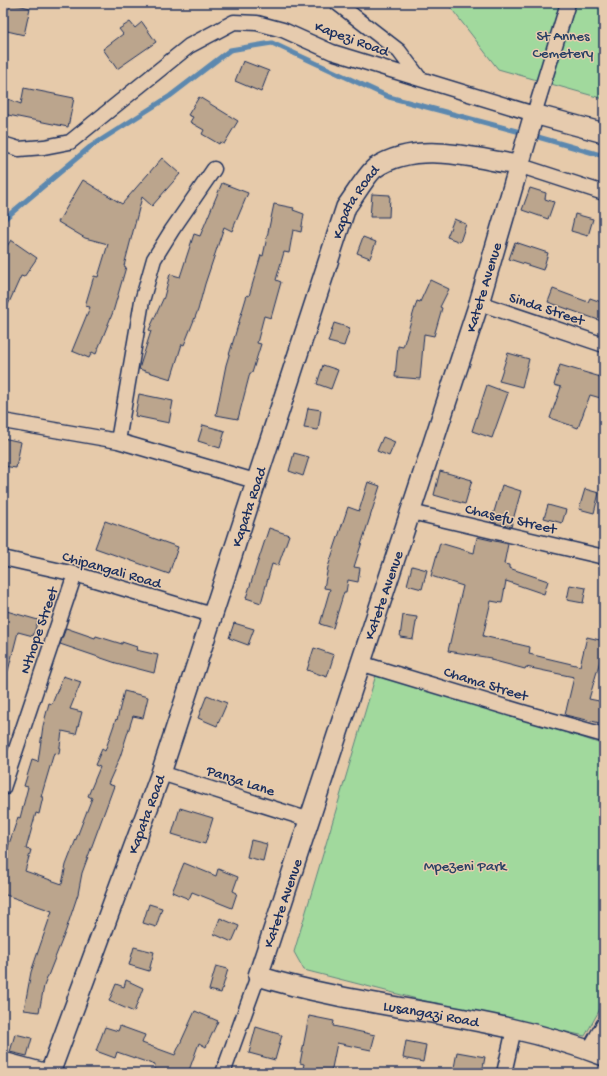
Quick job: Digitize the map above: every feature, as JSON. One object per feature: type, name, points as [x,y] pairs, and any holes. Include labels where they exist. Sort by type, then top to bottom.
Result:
[{"type":"street","points":[[337,3],[399,51],[420,79]]},
{"type":"street","points":[[568,3],[530,128],[604,133]]},
{"type":"street","name":"Kapezi Road","points":[[3,144],[19,149],[44,148],[70,142],[188,46],[234,22],[257,24],[283,30],[332,52],[420,79],[530,128]]},
{"type":"street","name":"Katete Avenue","points":[[223,1073],[258,976],[310,820],[360,663],[479,303],[530,128]]},
{"type":"street","name":"Kapata Road","points":[[50,1073],[161,773],[255,481],[346,207],[374,169],[395,158],[418,153],[439,153],[518,165],[604,193]]},
{"type":"street","points":[[118,441],[142,301],[154,259],[214,169]]},
{"type":"street","name":"Sinda Street","points":[[479,303],[604,345]]},
{"type":"street","points":[[3,421],[118,441],[255,481]]},
{"type":"street","name":"Chasefu Street","points":[[411,512],[604,557]]},
{"type":"street","name":"Chipangali Road","points":[[3,558],[75,574],[212,615]]},
{"type":"street","name":"Nthope Street","points":[[3,788],[75,574]]},
{"type":"street","name":"Chama Street","points":[[360,663],[604,735]]},
{"type":"street","name":"Panza Lane","points":[[161,773],[310,820]]},
{"type":"street","name":"Lusangazi Road","points":[[258,976],[296,988],[463,1018],[514,1029],[597,1053]]},
{"type":"street","points":[[597,1053],[604,1024]]},
{"type":"street","points":[[504,1073],[514,1029]]},
{"type":"street","points":[[3,1062],[44,1073]]},
{"type":"green space","name":"St Annes Cemetery","points":[[447,3],[604,3],[604,99],[498,69]]},
{"type":"green space","name":"Mpezeni Park","points":[[378,668],[604,745],[604,1002],[585,1036],[421,1000],[304,970],[294,952]]},
{"type":"building","points":[[9,3],[30,8],[24,35],[3,30]]},
{"type":"building","points":[[130,22],[135,28],[142,22],[156,42],[117,69],[103,49],[123,34],[119,29]]},
{"type":"building","points":[[243,61],[269,71],[261,92],[235,81]]},
{"type":"building","points":[[24,88],[74,98],[68,127],[3,114],[3,97],[21,104]]},
{"type":"building","points":[[199,97],[238,121],[224,144],[220,142],[219,144],[202,134],[204,130],[190,122],[193,117],[188,115]]},
{"type":"building","points":[[162,158],[180,174],[152,206],[142,197],[124,266],[126,267],[113,312],[96,354],[92,352],[89,358],[72,351],[90,307],[85,306],[94,276],[98,277],[108,244],[85,238],[58,222],[83,180],[122,204]]},
{"type":"building","points":[[222,183],[248,193],[232,231],[224,227],[198,310],[184,345],[182,344],[171,379],[139,369],[151,331],[149,330],[164,297],[170,274],[180,277],[194,234],[200,236]]},
{"type":"building","points":[[530,188],[546,193],[545,199],[554,202],[548,219],[522,210]]},
{"type":"building","points":[[372,194],[390,195],[389,217],[370,217]]},
{"type":"building","points":[[274,204],[294,208],[293,210],[304,214],[301,232],[293,230],[289,253],[284,252],[276,280],[281,282],[271,318],[264,316],[257,343],[261,344],[252,373],[250,373],[238,419],[216,415],[226,365],[247,295],[249,296],[261,255],[263,256]]},
{"type":"building","points":[[575,214],[593,219],[588,236],[571,231]]},
{"type":"building","points":[[454,219],[466,224],[460,242],[447,237]]},
{"type":"building","points":[[363,237],[376,242],[370,258],[357,253]]},
{"type":"building","points":[[11,240],[37,258],[24,277],[21,276],[3,316],[3,252]]},
{"type":"building","points":[[515,242],[548,253],[543,270],[509,259]]},
{"type":"building","points":[[430,280],[449,289],[440,307],[442,308],[434,336],[424,334],[420,379],[395,377],[398,346],[403,347],[417,301],[420,302]]},
{"type":"building","points":[[553,289],[588,302],[590,298],[604,303],[604,322],[548,302]]},
{"type":"building","points":[[334,323],[350,328],[344,346],[328,342]]},
{"type":"building","points":[[508,353],[529,359],[522,387],[499,381]]},
{"type":"building","points":[[323,365],[338,370],[331,389],[317,384]]},
{"type":"building","points":[[560,365],[604,378],[604,399],[590,395],[578,428],[550,418],[561,387],[554,385]]},
{"type":"building","points":[[487,385],[508,393],[492,438],[472,431]]},
{"type":"building","points":[[139,394],[173,401],[169,423],[135,416]]},
{"type":"building","points":[[308,408],[321,410],[318,430],[304,428]]},
{"type":"building","points":[[203,425],[225,431],[220,448],[198,441]]},
{"type":"building","points":[[383,437],[395,442],[389,456],[377,451]]},
{"type":"building","points":[[3,438],[21,442],[16,468],[3,466]]},
{"type":"building","points":[[294,453],[309,457],[303,476],[289,471]]},
{"type":"building","points":[[440,471],[472,480],[465,504],[434,495]]},
{"type":"building","points":[[368,482],[380,486],[354,567],[360,568],[358,582],[348,580],[346,592],[344,592],[333,628],[320,624],[330,589],[324,588],[328,567],[348,507],[359,511]]},
{"type":"building","points":[[502,485],[521,491],[511,527],[491,522]]},
{"type":"building","points":[[585,489],[599,493],[594,513],[579,509]]},
{"type":"building","points":[[548,505],[566,510],[562,523],[544,518]]},
{"type":"building","points":[[105,521],[178,547],[169,574],[95,548]]},
{"type":"building","points":[[269,528],[289,535],[278,566],[272,564],[261,603],[246,598]]},
{"type":"building","points":[[477,537],[508,544],[504,564],[509,565],[509,568],[548,581],[544,594],[506,581],[502,603],[491,601],[483,636],[530,647],[529,654],[580,666],[587,637],[604,641],[604,647],[589,699],[604,702],[600,723],[565,715],[574,677],[526,667],[525,669],[491,660],[491,658],[448,651],[463,586],[431,576],[440,543],[474,553]]},
{"type":"building","points":[[412,566],[427,570],[422,589],[407,585]]},
{"type":"building","points":[[570,585],[586,588],[583,603],[567,600]]},
{"type":"building","points":[[3,610],[38,620],[33,636],[18,632],[8,671],[3,670]]},
{"type":"building","points":[[403,615],[417,617],[413,639],[400,637]]},
{"type":"building","points":[[234,623],[254,629],[248,645],[229,638]]},
{"type":"building","points":[[66,628],[95,638],[96,636],[122,644],[122,642],[137,647],[136,650],[158,655],[154,673],[116,663],[60,644]]},
{"type":"building","points":[[314,648],[334,655],[327,677],[307,670]]},
{"type":"building","points":[[63,676],[81,682],[70,709],[82,712],[76,734],[62,731],[59,754],[54,753],[41,797],[43,797],[39,814],[36,813],[26,849],[31,850],[25,871],[62,884],[66,865],[92,798],[88,796],[100,767],[95,765],[102,749],[105,751],[116,719],[117,720],[124,691],[148,697],[143,718],[133,716],[120,757],[108,784],[114,786],[82,873],[78,894],[66,930],[44,986],[39,1012],[24,1010],[31,972],[52,911],[3,894],[3,852],[6,853],[18,817],[20,818],[28,787],[24,786],[32,760],[38,762],[43,726],[49,703],[52,704]]},
{"type":"building","points":[[207,695],[227,703],[217,726],[198,718]]},
{"type":"building","points":[[180,808],[213,818],[205,844],[172,834]]},
{"type":"building","points":[[251,840],[267,844],[263,861],[247,857]]},
{"type":"building","points":[[184,863],[216,876],[218,869],[238,877],[233,891],[237,893],[232,908],[192,892],[189,899],[172,892]]},
{"type":"building","points":[[149,904],[162,908],[156,927],[143,923]]},
{"type":"building","points":[[220,918],[239,926],[232,942],[214,934]]},
{"type":"building","points":[[134,947],[154,952],[149,971],[129,965]]},
{"type":"building","points":[[216,966],[228,969],[221,993],[209,990]]},
{"type":"building","points":[[126,980],[143,988],[134,1012],[109,1001],[116,984],[124,987]]},
{"type":"building","points":[[195,1011],[218,1021],[206,1047],[199,1043],[188,1073],[166,1073],[154,1069],[155,1065],[117,1052],[115,1058],[96,1051],[105,1027],[118,1031],[120,1026],[145,1035],[142,1043],[175,1055]]},
{"type":"building","points":[[309,1016],[334,1021],[333,1026],[375,1035],[371,1050],[337,1043],[331,1073],[302,1073],[304,1064],[300,1063]]},
{"type":"building","points":[[256,1027],[282,1035],[275,1060],[249,1053]]},
{"type":"building","points":[[15,1034],[32,1038],[27,1056],[10,1052]]},
{"type":"building","points":[[406,1041],[426,1045],[423,1062],[403,1058]]},
{"type":"building","points":[[457,1052],[485,1057],[482,1073],[453,1073]]},
{"type":"waterway","points":[[3,220],[90,147],[170,96],[230,50],[272,43],[389,97],[524,133]]},
{"type":"waterway","points":[[531,135],[604,156]]}]
